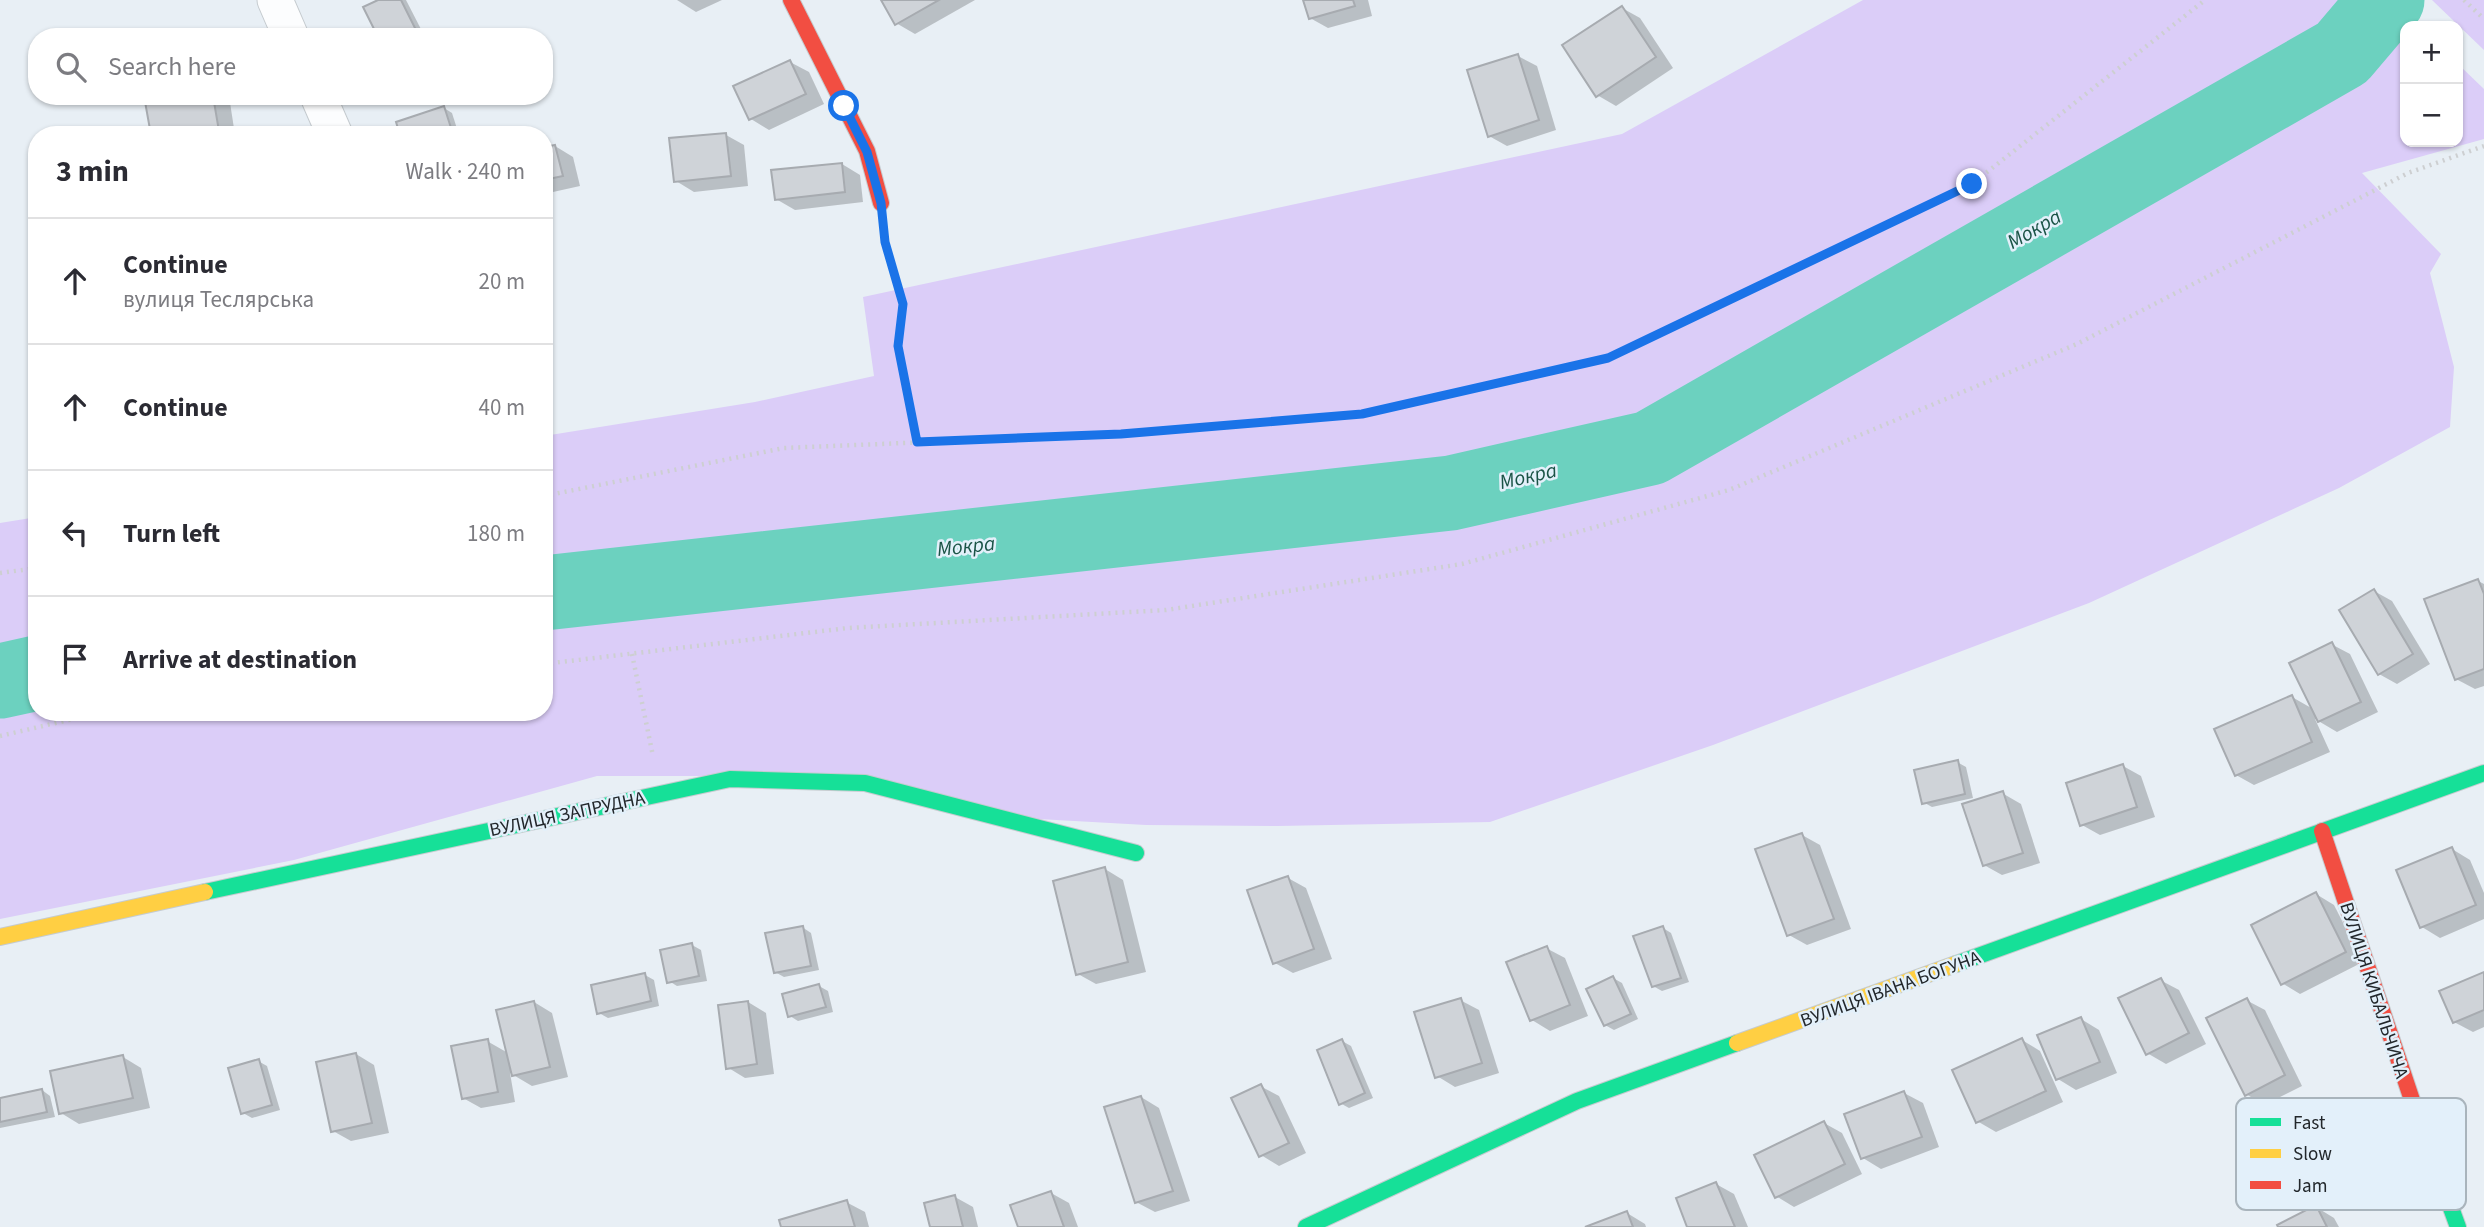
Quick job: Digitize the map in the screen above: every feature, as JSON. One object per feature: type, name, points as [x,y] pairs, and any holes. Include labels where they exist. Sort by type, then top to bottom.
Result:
[{"type":"street","points":[[275,0],[287,28]]},
{"type":"street","points":[[791,0],[867,152],[881,203]]},
{"type":"street","points":[[322,105],[331,126]]},
{"type":"street","name":"ВУЛИЦЯ ІВАНА БОГУНА","points":[[1306,1227],[1577,1101],[2484,773]]},
{"type":"street","name":"ВУЛИЦЯ ЗАПРУДНА","points":[[0,937],[730,779],[865,783],[1136,853]]},
{"type":"street","name":"ВУЛИЦЯ КИБАЛЬЧИЧА","points":[[2322,831],[2410,1098]]},
{"type":"street","name":"ВУЛИЦЯ КИБАЛЬЧИЧА","points":[[2452,1210],[2458,1227]]},
{"type":"path","points":[[553,494],[784,448],[1121,434],[1362,414],[1608,358],[1972,184],[2205,0]]},
{"type":"path","points":[[2464,0],[2484,19]]},
{"type":"path","points":[[553,663],[848,628],[1166,610],[1462,564],[1729,490],[2077,344],[2408,173],[2484,146]]},
{"type":"path","points":[[881,203],[885,242],[903,304],[898,346],[917,442]]},
{"type":"path","points":[[0,573],[28,569]]},
{"type":"path","points":[[632,654],[661,794]]},
{"type":"path","points":[[0,736],[64,721]]},
{"type":"shaded area","points":[[1863,0],[2390,0],[2413,21],[2400,21],[2400,147],[2455,147],[2362,173],[2441,254],[2430,273],[2454,367],[2450,427],[2339,488],[2089,603],[1713,745],[1490,822],[1278,826],[1146,825],[986,816],[786,776],[597,776],[294,860],[0,919],[0,523],[28,518],[28,721],[553,721],[553,435],[755,402],[874,376],[863,297],[1622,134]]},
{"type":"shaded area","points":[[2432,0],[2484,0],[2484,50],[2463,30],[2463,21],[2454,21]]},
{"type":"shaded area","points":[[2463,69],[2484,89],[2484,139],[2463,145]]},
{"type":"building","points":[[378,0],[401,0],[415,28],[374,28],[363,7]]},
{"type":"building","points":[[881,0],[939,0],[895,25]]},
{"type":"building","points":[[1303,0],[1353,0],[1355,6],[1309,19]]},
{"type":"building","points":[[1622,6],[1656,57],[1596,97],[1562,45]]},
{"type":"building","points":[[1518,54],[1539,120],[1488,137],[1467,70]]},
{"type":"building","points":[[790,60],[806,94],[749,120],[733,86]]},
{"type":"building","points":[[146,105],[215,105],[218,126],[149,126]]},
{"type":"building","points":[[444,106],[450,126],[397,126],[396,122]]},
{"type":"building","points":[[726,133],[731,176],[674,182],[669,138]]},
{"type":"building","points":[[553,145],[563,176],[553,178]]},
{"type":"building","points":[[842,163],[845,192],[775,200],[771,170]]},
{"type":"building","points":[[2478,579],[2484,594],[2484,669],[2455,680],[2424,599]]},
{"type":"building","points":[[2374,589],[2413,654],[2378,675],[2339,610]]},
{"type":"building","points":[[2332,642],[2361,702],[2318,722],[2289,663]]},
{"type":"building","points":[[2292,695],[2312,742],[2235,776],[2214,729]]},
{"type":"building","points":[[1958,760],[1965,794],[1922,804],[1914,770]]},
{"type":"building","points":[[2123,764],[2137,807],[2080,826],[2066,783]]},
{"type":"building","points":[[2003,791],[2023,853],[1983,866],[1962,804]]},
{"type":"building","points":[[1802,833],[1834,919],[1787,936],[1755,849]]},
{"type":"building","points":[[2452,847],[2476,905],[2420,928],[2396,870]]},
{"type":"building","points":[[1105,867],[1128,962],[1076,975],[1053,881]]},
{"type":"building","points":[[1288,876],[1314,949],[1273,964],[1247,890]]},
{"type":"building","points":[[2316,892],[2346,952],[2281,985],[2251,925]]},
{"type":"building","points":[[803,926],[811,966],[774,973],[765,933]]},
{"type":"building","points":[[1663,926],[1681,978],[1652,987],[1633,936]]},
{"type":"building","points":[[692,943],[699,976],[667,983],[660,950]]},
{"type":"building","points":[[1547,946],[1570,1005],[1530,1021],[1506,962]]},
{"type":"building","points":[[2484,972],[2484,1010],[2453,1023],[2439,991]]},
{"type":"building","points":[[645,973],[651,1001],[597,1014],[591,985]]},
{"type":"building","points":[[1613,976],[1631,1014],[1604,1026],[1586,989]]},
{"type":"building","points":[[2161,978],[2189,1033],[2146,1055],[2118,998]]},
{"type":"building","points":[[819,984],[826,1007],[788,1017],[782,994]]},
{"type":"building","points":[[1461,998],[1482,1063],[1435,1078],[1414,1012]]},
{"type":"building","points":[[2247,998],[2285,1075],[2245,1096],[2206,1018]]},
{"type":"building","points":[[534,1001],[550,1067],[512,1076],[496,1010]]},
{"type":"building","points":[[748,1001],[757,1064],[726,1069],[718,1005]]},
{"type":"building","points":[[2081,1017],[2100,1062],[2056,1080],[2037,1035]]},
{"type":"building","points":[[2022,1038],[2046,1091],[1976,1123],[1952,1070]]},
{"type":"building","points":[[488,1039],[498,1092],[462,1099],[451,1046]]},
{"type":"building","points":[[1342,1039],[1365,1093],[1339,1105],[1317,1050]]},
{"type":"building","points":[[356,1053],[372,1123],[331,1132],[316,1062]]},
{"type":"building","points":[[123,1055],[133,1098],[59,1114],[50,1071]]},
{"type":"building","points":[[259,1059],[272,1105],[241,1114],[228,1068]]},
{"type":"building","points":[[1261,1084],[1289,1143],[1259,1157],[1231,1098]]},
{"type":"building","points":[[42,1089],[47,1112],[0,1122],[0,1098]]},
{"type":"building","points":[[1904,1091],[1922,1137],[1861,1159],[1844,1114]]},
{"type":"building","points":[[1141,1096],[1173,1191],[1135,1203],[1104,1107]]},
{"type":"building","points":[[1824,1121],[1845,1164],[1775,1198],[1754,1155]]},
{"type":"building","points":[[1716,1182],[1735,1227],[1687,1227],[1676,1198]]},
{"type":"building","points":[[1051,1191],[1064,1227],[1018,1227],[1010,1205]]},
{"type":"building","points":[[955,1195],[963,1227],[930,1227],[924,1203]]},
{"type":"building","points":[[847,1200],[855,1227],[781,1227],[779,1220]]},
{"type":"building","points":[[2306,1210],[2318,1210],[2327,1227],[2278,1227],[2277,1225]]},
{"type":"building","points":[[1627,1211],[1633,1227],[1585,1227]]},
{"type":"waterway","name":"Мокра","points":[[553,592],[1451,493],[1650,448],[2342,53],[2387,0]]},
{"type":"waterway","name":"Мокра","points":[[0,681],[28,675]]},
{"type":"traffic: fast","points":[[1956,964],[2484,773]]},
{"type":"traffic: fast","points":[[205,892],[730,779],[865,783],[1136,853]]},
{"type":"traffic: fast","points":[[1306,1227],[1577,1101],[1737,1043]]},
{"type":"traffic: fast","points":[[2452,1210],[2458,1227]]},
{"type":"traffic: slow","points":[[0,937],[205,892]]},
{"type":"traffic: slow","points":[[1737,1043],[1956,964]]},
{"type":"traffic: jam","points":[[791,0],[867,151],[881,203]]},
{"type":"traffic: jam","points":[[2322,831],[2411,1098]]},
{"type":"route","points":[[844,106],[867,152],[881,203],[885,242],[903,304],[898,346],[917,442],[1121,434],[1362,414],[1608,358],[1972,184]]}]
